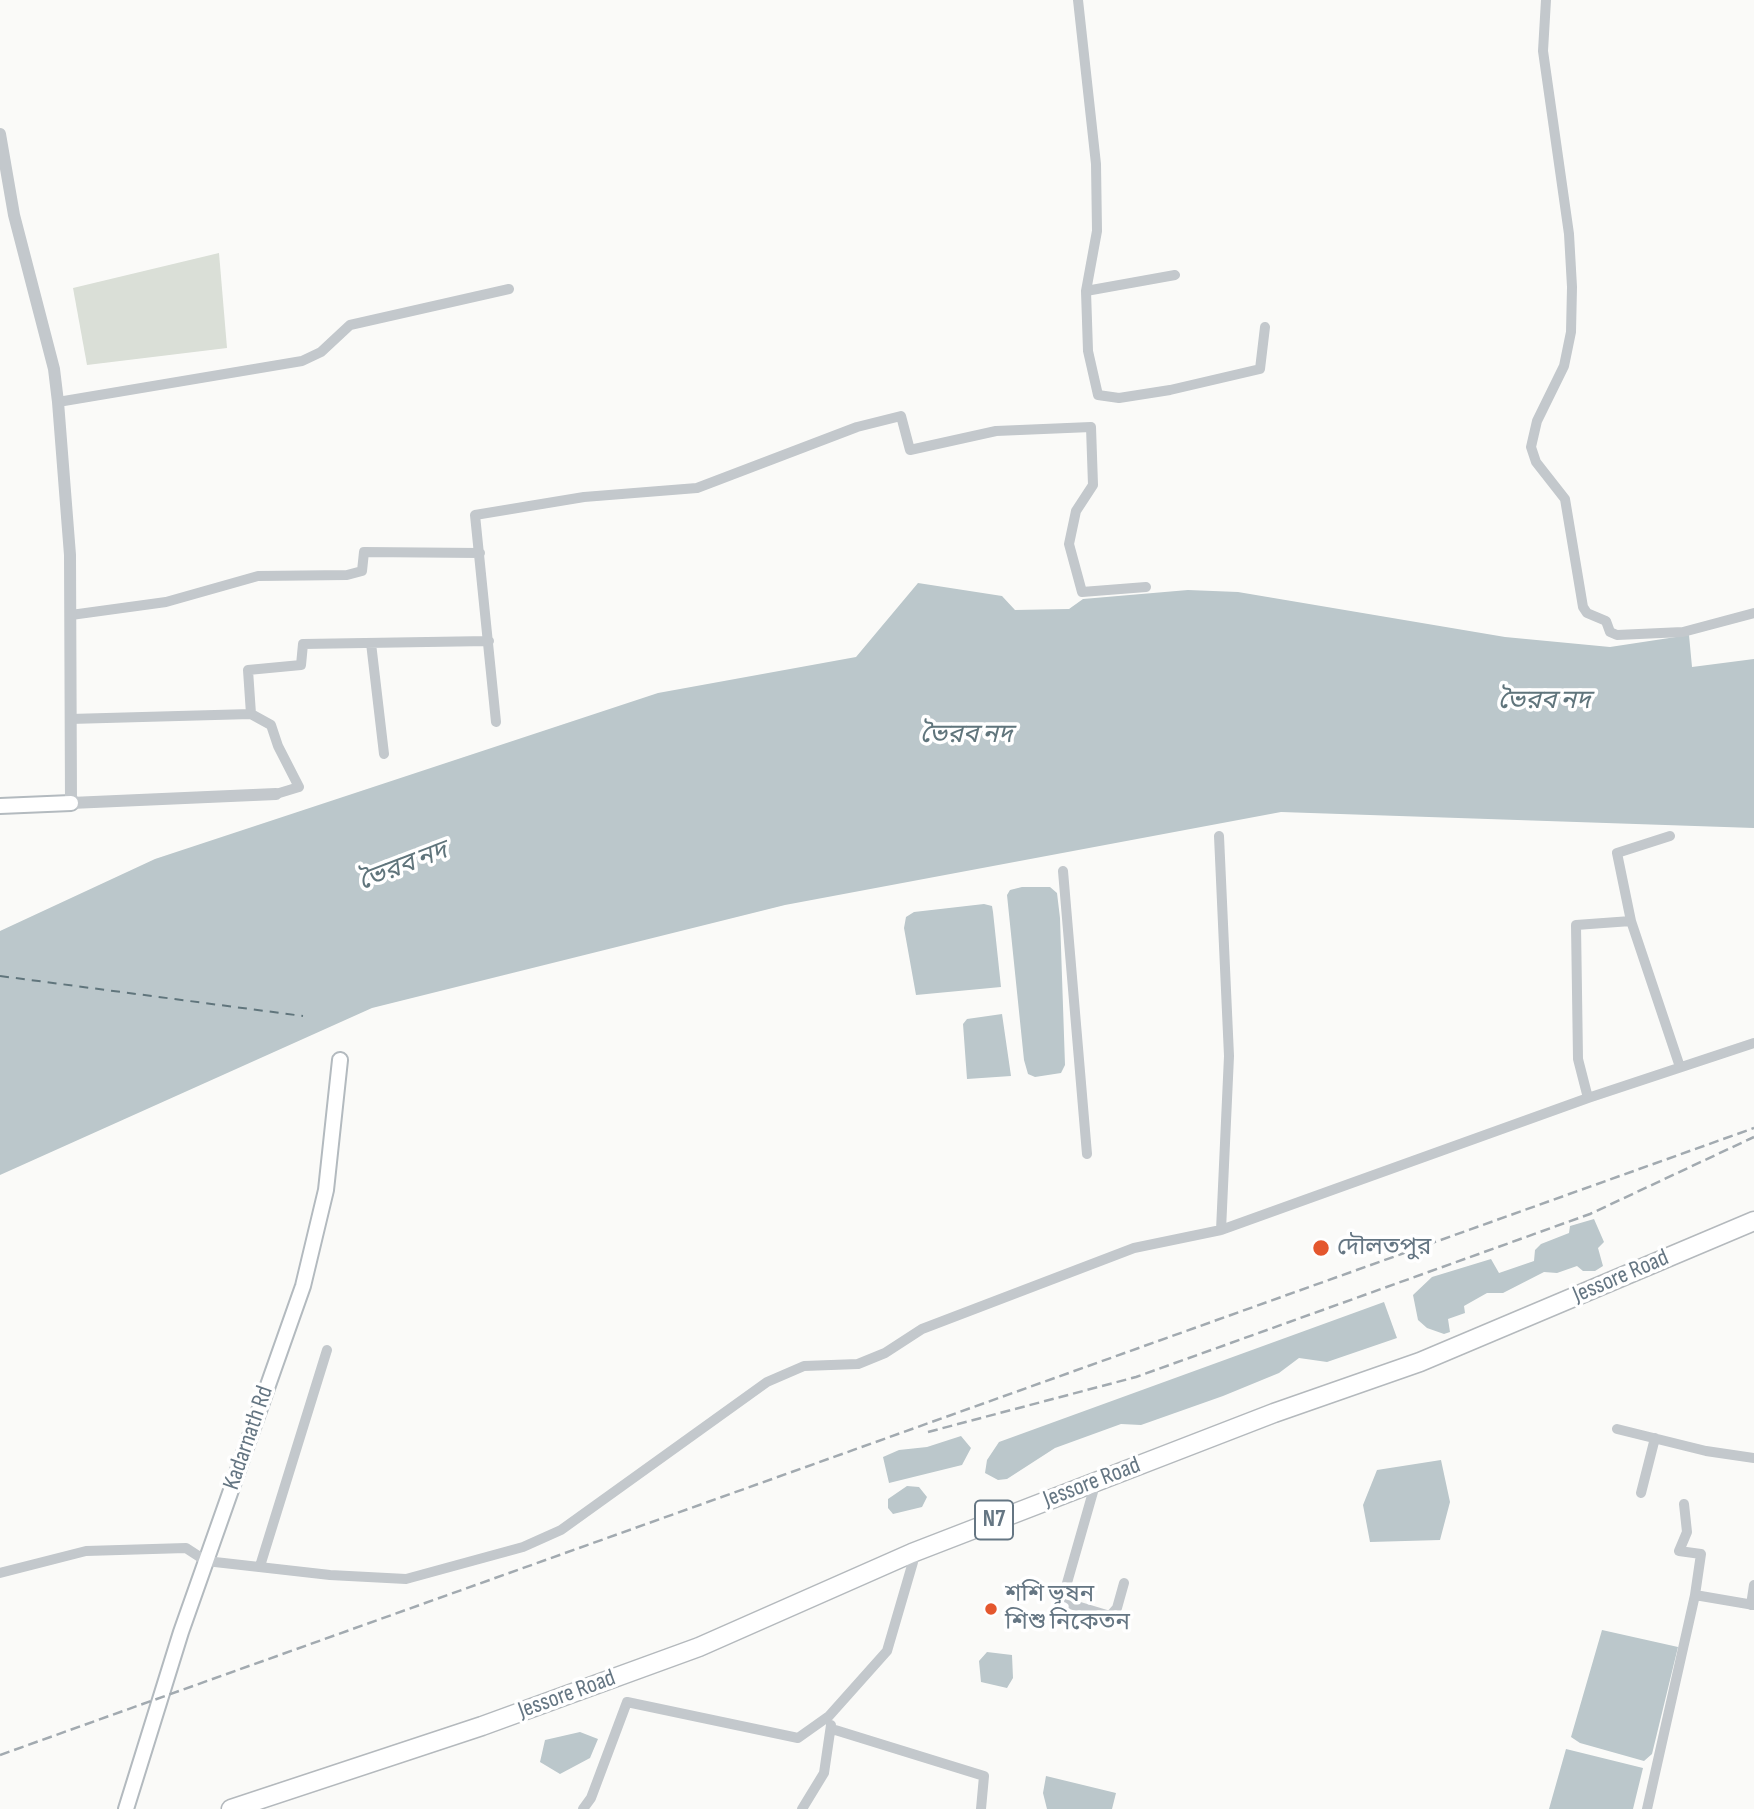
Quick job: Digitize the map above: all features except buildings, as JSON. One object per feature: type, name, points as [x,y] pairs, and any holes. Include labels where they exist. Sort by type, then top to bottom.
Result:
[{"type":"highway","name":"Jessore Road","points":[[231,1809],[482,1726],[699,1647],[924,1548],[1274,1413],[1420,1362],[1754,1221]]},
{"type":"highway","name":"Jessore Road","points":[[261,1809],[539,1715],[697,1658],[913,1562],[1446,1361],[1754,1233]]},
{"type":"main road","points":[[0,806],[71,803]]},
{"type":"main road","name":"Kadarnath Rd","points":[[126,1809],[134,1775],[163,1697],[206,1561],[303,1286],[326,1190],[340,1059]]},
{"type":"street","points":[[1078,0],[1096,191],[1097,231],[1086,291],[1088,351],[1100,397],[1119,398],[1170,390],[1261,369],[1265,327]]},
{"type":"street","points":[[1546,0],[1544,51],[1569,234],[1572,310],[1564,366],[1537,421],[1531,447],[1536,462],[1565,499],[1583,607],[1587,612],[1606,621],[1610,632],[1617,635],[1683,632],[1754,613]]},
{"type":"street","points":[[0,134],[14,215],[54,369],[58,402],[71,615],[70,719],[71,803],[276,794],[299,787],[278,746],[271,725],[251,715],[70,719]]},
{"type":"street","points":[[1086,291],[1175,275]]},
{"type":"street","points":[[58,402],[302,360],[321,352],[350,325],[509,289]]},
{"type":"street","points":[[496,722],[475,515],[584,498],[697,488],[834,435],[901,415],[910,450],[996,431],[1091,427],[1093,485],[1076,511],[1069,544],[1082,592],[1146,587]]},
{"type":"street","points":[[71,615],[166,602],[258,576],[347,575],[362,572],[364,552],[480,553]]},
{"type":"street","points":[[251,715],[248,670],[301,665],[303,644],[489,641]]},
{"type":"street","points":[[371,643],[384,754]]},
{"type":"street","points":[[1219,836],[1229,1056],[1221,1230]]},
{"type":"street","points":[[1670,836],[1618,853],[1631,921],[1679,1067]]},
{"type":"street","points":[[1063,871],[1087,1154]]},
{"type":"street","points":[[1588,1098],[1578,1059],[1576,925],[1631,921]]},
{"type":"street","points":[[0,1573],[86,1551],[186,1548],[206,1561],[330,1575],[407,1579],[523,1548],[561,1530],[767,1382],[791,1371],[804,1366],[858,1364],[885,1353],[922,1329],[1134,1248],[1221,1230],[1588,1098],[1754,1043]]},
{"type":"street","points":[[260,1566],[327,1350]]},
{"type":"street","points":[[1618,1429],[1754,1458]]},
{"type":"street","points":[[1641,1493],[1655,1438]]},
{"type":"street","points":[[1093,1492],[1065,1590],[1070,1604],[1110,1616],[1117,1608],[1124,1583]]},
{"type":"street","points":[[1647,1809],[1695,1595],[1701,1554],[1679,1551],[1687,1532],[1684,1504]]},
{"type":"street","points":[[583,1809],[591,1798],[628,1702],[798,1738],[829,1716],[887,1651],[913,1562]]},
{"type":"street","points":[[1695,1595],[1753,1605],[1754,1585]]},
{"type":"street","points":[[802,1809],[824,1773],[832,1729],[829,1716]]},
{"type":"street","points":[[832,1729],[984,1776],[981,1809]]},
{"type":"shaded area","points":[[219,253],[227,348],[87,365],[73,288]]},
{"type":"water","name":"ভৈরব নদ","points":[[918,583],[1002,596],[1015,610],[1069,609],[1083,599],[1188,590],[1238,592],[1505,637],[1610,647],[1689,635],[1692,667],[1754,659],[1754,828],[1281,812],[785,905],[372,1008],[0,1175],[0,931],[155,859],[658,693],[856,657]]},
{"type":"water","points":[[1050,887],[1057,893],[1060,918],[1065,1065],[1061,1073],[1035,1077],[1028,1074],[1024,1060],[1007,895],[1010,890]]},
{"type":"water","points":[[984,904],[992,906],[1001,987],[916,995],[904,928],[906,917],[914,912]]},
{"type":"water","points":[[1002,1014],[1011,1076],[967,1079],[963,1024],[967,1019]]},
{"type":"water","points":[[1594,1219],[1604,1242],[1598,1248],[1603,1266],[1595,1271],[1583,1271],[1577,1266],[1557,1273],[1544,1272],[1503,1293],[1487,1293],[1464,1306],[1465,1313],[1448,1319],[1450,1332],[1444,1334],[1427,1328],[1418,1320],[1413,1295],[1432,1277],[1491,1259],[1499,1273],[1534,1261],[1535,1250],[1541,1244],[1569,1233],[1570,1226]]},
{"type":"water","points":[[1384,1302],[1397,1338],[1327,1362],[1299,1358],[1279,1373],[1223,1396],[1141,1425],[1121,1424],[1055,1448],[1007,1479],[998,1480],[985,1473],[987,1460],[999,1442]]},
{"type":"water","points":[[961,1436],[971,1448],[962,1465],[889,1483],[883,1457],[899,1450],[927,1447]]},
{"type":"water","points":[[1441,1460],[1450,1502],[1440,1540],[1370,1542],[1363,1505],[1377,1470]]},
{"type":"water","points":[[907,1486],[919,1487],[927,1497],[922,1507],[893,1514],[888,1508],[888,1499]]},
{"type":"water","points":[[1602,1630],[1678,1647],[1652,1754],[1644,1761],[1580,1743],[1571,1737]]},
{"type":"water","points":[[987,1652],[1012,1655],[1013,1678],[1007,1688],[981,1682],[979,1661]]},
{"type":"water","points":[[580,1732],[598,1739],[590,1758],[560,1774],[540,1762],[545,1740]]},
{"type":"water","points":[[1566,1749],[1643,1768],[1633,1809],[1549,1809]]},
{"type":"water","points":[[1046,1776],[1116,1793],[1112,1809],[1047,1809],[1043,1793]]},
{"type":"ferry route","points":[[0,976],[303,1016]]},
{"type":"railway","points":[[0,1755],[1754,1128]]},
{"type":"railway","points":[[928,1432],[1136,1377],[1590,1214],[1754,1137]]},
{"type":"place","name":"দৌলতপুর","points":[[1321,1248]]},
{"type":"place","name":"শশি ভূষন শিশু নিকেতন","points":[[991,1609]]}]
